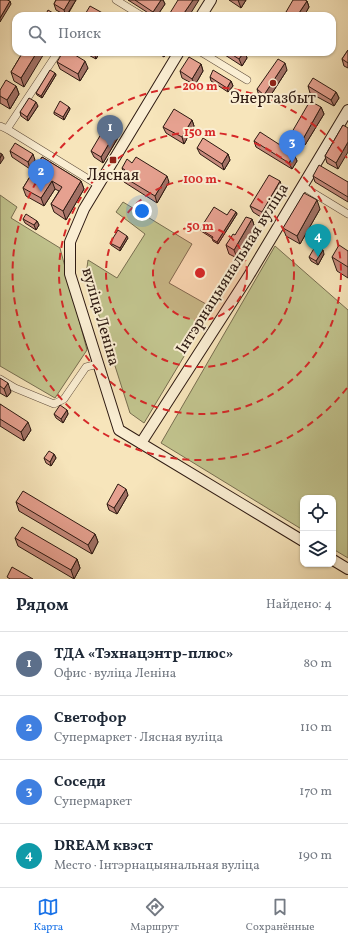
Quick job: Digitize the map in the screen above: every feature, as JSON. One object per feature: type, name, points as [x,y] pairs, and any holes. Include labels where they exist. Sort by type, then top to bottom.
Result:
[{"type":"street","points":[[116,0],[136,12]]},
{"type":"street","points":[[204,12],[211,0]]},
{"type":"street","points":[[7,129],[55,56]]},
{"type":"street","name":"вуліца Леніна","points":[[177,56],[84,209],[70,242],[70,274],[119,430],[300,539]]},
{"type":"street","points":[[208,56],[247,80]]},
{"type":"street","name":"Інтэрнацыянальная вуліца","points":[[141,442],[248,277],[348,110]]},
{"type":"street","points":[[0,126],[98,185]]},
{"type":"street","points":[[302,186],[348,214]]},
{"type":"street","points":[[0,379],[15,388],[54,404],[64,399],[86,367],[98,364]]},
{"type":"street","points":[[336,562],[348,569]]},
{"type":"green space","points":[[0,195],[17,207],[11,218],[60,248],[87,350],[55,398],[0,366]]},
{"type":"green space","points":[[123,202],[192,244],[169,283],[213,308],[144,423],[130,413],[86,275],[88,260],[117,278],[145,234],[116,212]]},
{"type":"green space","points":[[275,246],[348,310],[348,558],[336,551],[336,495],[300,495],[300,528],[161,443]]},
{"type":"building","points":[[0,0],[10,1],[0,18]]},
{"type":"building","points":[[56,0],[70,0],[64,10],[54,4]]},
{"type":"building","points":[[135,0],[161,0],[153,12]]},
{"type":"building","points":[[178,0],[193,0],[185,12],[171,12]]},
{"type":"building","points":[[293,0],[307,1],[300,12],[286,12]]},
{"type":"building","points":[[90,6],[101,12],[86,12]]},
{"type":"building","points":[[348,50],[348,63],[342,59]]},
{"type":"building","points":[[21,56],[35,56],[21,78],[11,72]]},
{"type":"building","points":[[61,56],[77,56],[85,61],[78,74],[57,62]]},
{"type":"building","points":[[234,56],[241,56],[239,59]]},
{"type":"building","points":[[189,57],[201,64],[192,79],[180,71]]},
{"type":"building","points":[[278,59],[285,63],[264,95],[257,89]]},
{"type":"building","points":[[50,70],[55,73],[41,96],[36,93]]},
{"type":"building","points":[[213,70],[231,81],[227,88],[210,77]]},
{"type":"building","points":[[313,78],[336,92],[331,100],[308,86]]},
{"type":"building","points":[[6,80],[16,86],[7,100],[0,96],[0,90]]},
{"type":"building","points":[[29,98],[36,102],[27,117],[20,112]]},
{"type":"building","points":[[60,101],[69,107],[63,117],[54,112]]},
{"type":"building","points":[[310,101],[321,107],[303,139],[292,132]]},
{"type":"building","points":[[174,109],[192,120],[182,137],[163,127]]},
{"type":"building","points":[[107,124],[117,130],[101,157],[91,151]]},
{"type":"building","points":[[343,125],[348,128],[348,142],[336,163],[325,156]]},
{"type":"building","points":[[260,132],[294,154],[289,163],[254,141]]},
{"type":"building","points":[[203,138],[228,154],[222,164],[197,148]]},
{"type":"building","points":[[15,143],[33,154],[28,162],[10,151]]},
{"type":"building","points":[[42,157],[81,181],[63,211],[51,204],[62,187],[52,181],[41,198],[23,188]]},
{"type":"building","points":[[136,157],[167,176],[155,196],[122,176],[125,170],[122,168],[127,159],[132,163]]},
{"type":"building","points":[[319,165],[348,182],[348,197],[313,176]]},
{"type":"building","points":[[269,175],[280,181],[262,212],[250,206]]},
{"type":"building","points":[[304,193],[317,200],[297,236],[283,228]]},
{"type":"building","points":[[214,207],[227,215],[231,209],[236,212],[217,242],[212,239],[213,237],[200,229]]},
{"type":"building","points":[[26,214],[37,221],[34,225],[23,219]]},
{"type":"building","points":[[246,217],[252,219],[234,250],[226,245],[233,234],[235,235]]},
{"type":"building","points":[[118,230],[127,236],[120,248],[110,243]]},
{"type":"building","points":[[316,245],[323,250],[316,261],[309,257]]},
{"type":"building","points":[[339,245],[348,251],[348,267],[332,257]]},
{"type":"building","points":[[0,378],[8,383],[4,389],[0,386]]},
{"type":"building","points":[[0,404],[28,422],[21,432],[0,419]]},
{"type":"building","points":[[60,405],[67,410],[61,419],[54,414]]},
{"type":"building","points":[[49,451],[54,454],[50,462],[44,458]]},
{"type":"building","points":[[118,484],[126,489],[114,508],[107,504]]},
{"type":"building","points":[[23,491],[95,534],[88,545],[16,502]]},
{"type":"building","points":[[22,527],[77,559],[71,570],[15,538]]},
{"type":"building","points":[[12,567],[33,579],[10,579],[7,577]]},
{"type":"place","name":"Энергазбыт","points":[[273,83]]},
{"type":"place","name":"ТДА «Тэхнацэнтр-плюс»","points":[[110,148]]},
{"type":"place","name":"Лясная","points":[[113,160]]},
{"type":"place","name":"Соседи","points":[[292,163]]},
{"type":"place","name":"Светофор","points":[[41,192]]},
{"type":"place","name":"DREAM квэст","points":[[318,257]]}]
